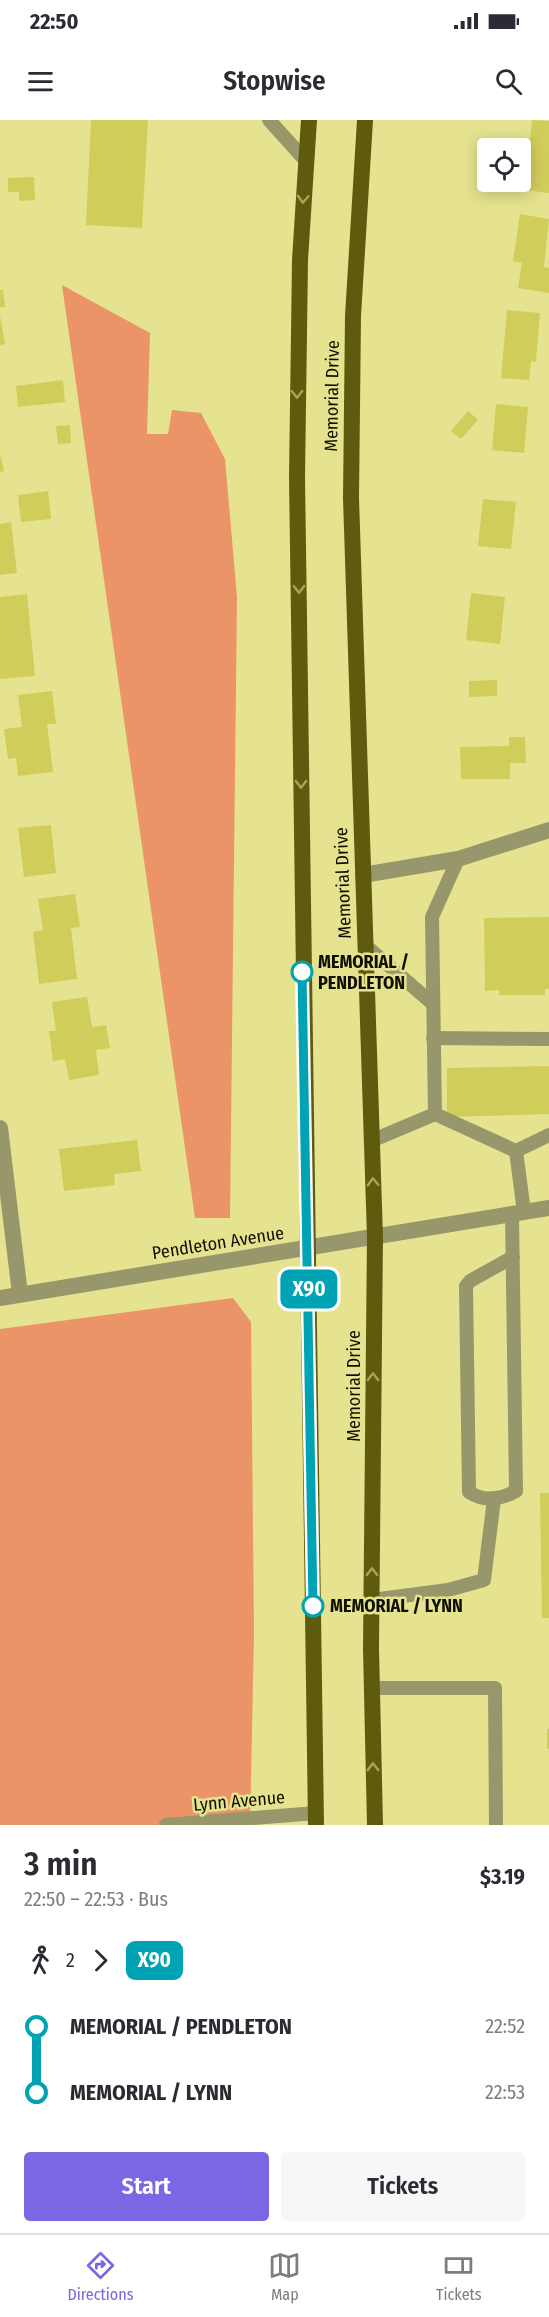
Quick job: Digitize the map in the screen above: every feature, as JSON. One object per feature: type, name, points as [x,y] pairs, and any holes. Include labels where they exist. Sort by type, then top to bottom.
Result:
[{"type":"main road","name":"Memorial Drive","points":[[309,120],[297,370],[297,477],[316,1819]]},
{"type":"main road","name":"Memorial Drive","points":[[365,120],[357,231],[351,402],[375,1237],[372,1600],[375,1825]]},
{"type":"street","points":[[363,874],[458,859],[549,830]]},
{"type":"street","points":[[0,1128],[20,1294]]},
{"type":"street","name":"Pendleton Avenue","points":[[0,1298],[549,1208]]},
{"type":"lane","points":[[269,120],[306,161]]},
{"type":"lane","points":[[435,1114],[432,917],[458,859]]},
{"type":"lane","points":[[365,945],[433,1004]]},
{"type":"lane","points":[[433,1038],[549,1040]]},
{"type":"lane","points":[[371,1141],[435,1114],[516,1151]]},
{"type":"lane","points":[[516,1151],[549,1135]]},
{"type":"lane","points":[[513,1257],[465,1286],[469,1492],[475,1496],[494,1499],[516,1491],[513,1257],[518,1213],[516,1151]]},
{"type":"lane","points":[[372,1600],[448,1590],[484,1581],[494,1499]]},
{"type":"lane","points":[[372,1688],[495,1688],[496,1825]]},
{"type":"lane","name":"Lynn Avenue","points":[[166,1825],[316,1819]]},
{"type":"shaded area","points":[[62,285],[150,333],[147,434],[168,434],[172,410],[201,413],[225,459],[237,597],[230,1218],[195,1218]]},
{"type":"shaded area","points":[[233,1298],[251,1322],[254,1633],[250,1825],[0,1825],[0,1329]]},
{"type":"building","points":[[91,120],[148,120],[142,228],[86,225]]},
{"type":"building","points":[[532,120],[549,121],[549,193],[531,191]]},
{"type":"building","points":[[34,177],[35,200],[19,201],[19,192],[8,192],[8,178]]},
{"type":"building","points":[[520,214],[549,219],[544,267],[549,268],[549,293],[518,288],[522,263],[513,261]]},
{"type":"building","points":[[0,290],[3,290],[5,307],[0,307]]},
{"type":"building","points":[[507,310],[540,313],[536,362],[531,361],[529,380],[501,378]]},
{"type":"building","points":[[0,316],[5,344],[0,345]]},
{"type":"building","points":[[63,380],[65,402],[18,407],[16,386]]},
{"type":"building","points":[[496,404],[528,407],[524,453],[492,450]]},
{"type":"building","points":[[468,411],[478,420],[461,439],[451,431]]},
{"type":"building","points":[[70,425],[71,443],[58,444],[56,426]]},
{"type":"building","points":[[0,454],[4,471],[0,472]]},
{"type":"building","points":[[48,491],[51,519],[21,522],[18,495]]},
{"type":"building","points":[[483,499],[516,502],[511,549],[478,546]]},
{"type":"building","points":[[11,522],[17,573],[0,575],[0,524]]},
{"type":"building","points":[[471,593],[505,597],[500,644],[466,640]]},
{"type":"building","points":[[27,594],[35,676],[0,679],[0,597]]},
{"type":"building","points":[[497,680],[497,696],[469,697],[469,681]]},
{"type":"building","points":[[52,691],[56,724],[47,724],[53,772],[18,776],[16,758],[8,759],[4,729],[22,727],[18,695]]},
{"type":"building","points":[[509,737],[525,737],[526,763],[510,763],[510,779],[461,779],[460,747],[509,746]]},
{"type":"building","points":[[51,825],[56,873],[24,877],[18,828]]},
{"type":"building","points":[[75,894],[80,927],[71,928],[77,979],[39,984],[33,932],[43,930],[38,899]]},
{"type":"building","points":[[549,917],[549,989],[545,989],[545,995],[499,995],[499,990],[485,991],[484,918]]},
{"type":"building","points":[[87,997],[92,1027],[106,1025],[110,1048],[96,1050],[99,1075],[69,1080],[65,1059],[53,1061],[49,1031],[56,1031],[52,1002]]},
{"type":"building","points":[[549,1066],[549,1114],[447,1117],[447,1068]]},
{"type":"building","points":[[137,1140],[141,1171],[114,1174],[115,1185],[64,1191],[59,1149]]},
{"type":"building","points":[[540,1493],[549,1493],[549,1618],[542,1618]]},
{"type":"building","points":[[547,1729],[549,1729],[549,1749],[547,1749]]},
{"type":"bus line","name":"X90","points":[[302,972],[310,1301],[313,1606]]},
{"type":"place","name":"MEMORIAL / PENDLETON","points":[[302,972]]},
{"type":"place","name":"MEMORIAL / LYNN","points":[[313,1606]]}]
